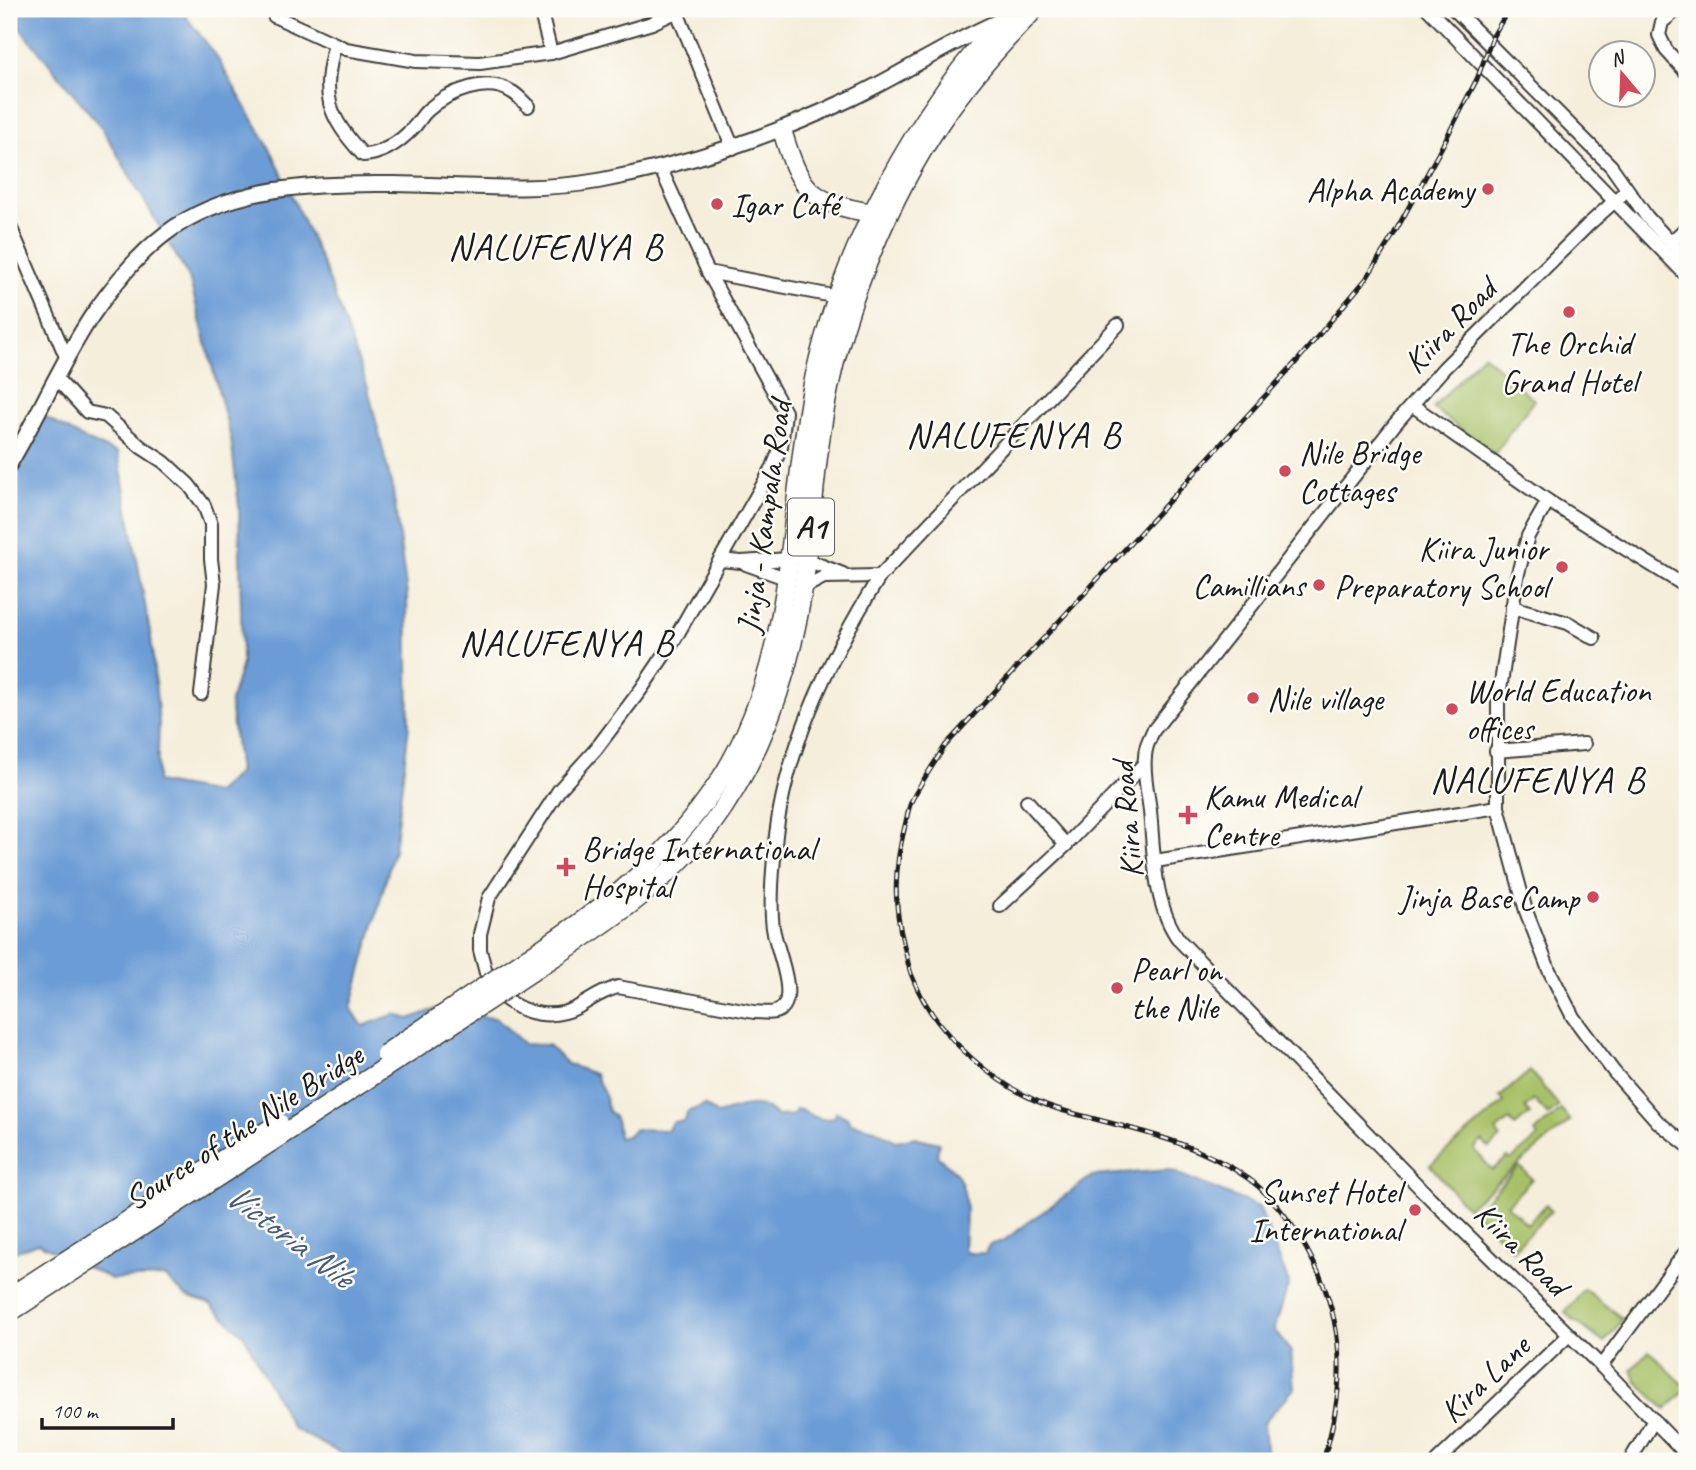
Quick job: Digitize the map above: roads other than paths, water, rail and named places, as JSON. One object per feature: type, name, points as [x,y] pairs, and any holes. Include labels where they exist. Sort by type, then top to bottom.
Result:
[{"type":"highway","name":"Jinja - Kampala Road","points":[[798,560],[827,397],[843,337],[869,262],[919,158],[941,121],[967,86],[1035,9]]},
{"type":"highway","name":"Jinja - Kampala Road","points":[[500,983],[617,916],[640,897],[712,824],[752,761],[787,668],[811,392],[838,297],[852,256],[928,112],[973,52],[1007,14]]},
{"type":"highway","points":[[782,130],[797,176],[806,188],[824,201],[846,209],[873,213]]},
{"type":"highway","name":"Source of the Nile Bridge","points":[[9,1297],[434,1022],[500,983]]},
{"type":"highway","name":"Source of the Nile Bridge","points":[[9,1313],[500,983]]},
{"type":"main road","points":[[9,465],[91,318],[143,254],[165,234],[192,217],[242,197],[273,190],[344,183],[503,188],[595,181],[660,167],[733,148],[782,130],[855,97],[1007,14]]},
{"type":"street","points":[[540,9],[551,53]]},
{"type":"street","points":[[1428,9],[1687,276]]},
{"type":"street","points":[[1454,9],[1611,166],[1647,217],[1687,260]]},
{"type":"street","points":[[1678,9],[1662,22],[1659,35],[1666,50],[1687,73]]},
{"type":"street","points":[[274,16],[346,49],[416,61],[480,63],[551,53],[652,23],[679,10],[733,148]]},
{"type":"street","points":[[335,44],[327,86],[329,105],[338,122],[363,155],[384,150],[414,128],[428,110],[469,88],[491,85],[511,91],[528,106]]},
{"type":"street","points":[[660,167],[708,272],[785,412],[781,447],[695,608],[642,688],[596,749],[559,790],[489,898],[480,934],[480,950],[514,1006],[543,1015],[559,1013],[577,1007],[605,990],[618,987],[728,1008],[776,1013],[783,1008],[787,994],[773,926],[774,857],[783,793],[793,755],[809,715],[853,620],[880,576],[1118,325]]},
{"type":"street","name":"Kiira Road","points":[[1627,190],[1468,342],[1412,405],[1153,731],[1147,744],[1144,764],[1155,861],[1170,929],[1412,1180],[1601,1366],[1687,1455]]},
{"type":"street","points":[[9,224],[67,359]]},
{"type":"street","points":[[1670,243],[1687,227]]},
{"type":"street","points":[[708,272],[838,297]]},
{"type":"street","points":[[57,379],[87,412],[106,416],[141,447],[164,462],[189,485],[204,505],[211,524],[214,584],[201,694]]},
{"type":"street","points":[[1412,405],[1548,500],[1687,587]]},
{"type":"street","points":[[1548,500],[1528,536],[1512,607],[1498,703],[1498,807],[1526,911],[1549,970],[1573,1017],[1614,1072],[1658,1122],[1687,1145]]},
{"type":"street","points":[[720,560],[798,560],[851,577]]},
{"type":"street","points":[[741,562],[796,584],[824,578],[880,576]]},
{"type":"street","points":[[1512,607],[1568,623],[1594,638]]},
{"type":"street","points":[[1496,751],[1584,744]]},
{"type":"street","points":[[1000,906],[1066,845],[1144,764]]},
{"type":"street","points":[[1027,801],[1066,845]]},
{"type":"street","points":[[1155,861],[1498,807]]},
{"type":"street","points":[[1601,1366],[1687,1250]]},
{"type":"street","name":"Kira Lane","points":[[1437,1461],[1569,1335]]},
{"type":"street","points":[[1632,1457],[1654,1420]]},
{"type":"water","name":"Victoria Nile","points":[[9,9],[180,9],[215,54],[273,154],[325,269],[368,388],[393,491],[407,595],[409,726],[394,850],[351,1008],[363,1026],[395,1014],[409,1019],[455,1002],[468,1006],[483,1017],[496,1018],[524,1044],[548,1045],[567,1064],[595,1074],[606,1098],[608,1111],[616,1120],[618,1138],[627,1136],[635,1129],[667,1130],[673,1122],[685,1121],[687,1112],[705,1105],[717,1114],[748,1106],[763,1107],[777,1116],[793,1115],[796,1109],[828,1119],[834,1117],[836,1112],[848,1118],[850,1123],[875,1129],[896,1141],[915,1137],[939,1143],[937,1156],[956,1173],[962,1184],[966,1212],[964,1249],[968,1253],[985,1253],[989,1245],[1003,1241],[1092,1176],[1169,1170],[1259,1207],[1289,1283],[1274,1330],[1291,1352],[1294,1389],[1264,1422],[1267,1461],[351,1461],[292,1428],[244,1335],[210,1304],[186,1296],[165,1277],[111,1279],[38,1243],[9,1254],[9,480],[43,416],[88,441],[118,453],[151,638],[159,723],[157,782],[216,793],[239,772],[230,703],[242,663],[239,507],[231,439],[189,278],[102,128],[9,15]]},
{"type":"railway","points":[[1323,1461],[1338,1391],[1335,1323],[1320,1276],[1290,1223],[1260,1188],[1227,1165],[1182,1144],[1038,1102],[993,1076],[972,1059],[936,1020],[911,973],[898,915],[896,886],[901,841],[911,803],[945,746],[1297,361],[1366,279],[1438,154],[1477,79],[1493,36],[1509,9]]},
{"type":"place","name":"Alpha Academy","points":[[1488,189]]},
{"type":"place","name":"Igar Café","points":[[717,204]]},
{"type":"place","name":"The Orchid Grand Hotel","points":[[1569,312]]},
{"type":"place","name":"Nile Bridge Cottages","points":[[1285,471]]},
{"type":"place","name":"Kiira Junior Preparatory School","points":[[1562,567]]},
{"type":"place","name":"Camillians","points":[[1319,585]]},
{"type":"place","name":"Nile village","points":[[1253,698]]},
{"type":"place","name":"World Education offices","points":[[1452,709]]},
{"type":"place","name":"Kamu Medical Centre","points":[[1188,815]]},
{"type":"place","name":"Bridge International Hospital","points":[[566,867]]},
{"type":"place","name":"Jinja Base Camp","points":[[1593,897]]},
{"type":"place","name":"Pearl on the Nile","points":[[1117,988]]},
{"type":"place","name":"Sunset Hotel International","points":[[1415,1210]]},
{"type":"district","name":"NALUFENYA B","points":[[556,246]]},
{"type":"district","name":"NALUFENYA B","points":[[1014,434]]},
{"type":"district","name":"NALUFENYA B","points":[[567,642]]},
{"type":"district","name":"NALUFENYA B","points":[[1538,779]]}]
